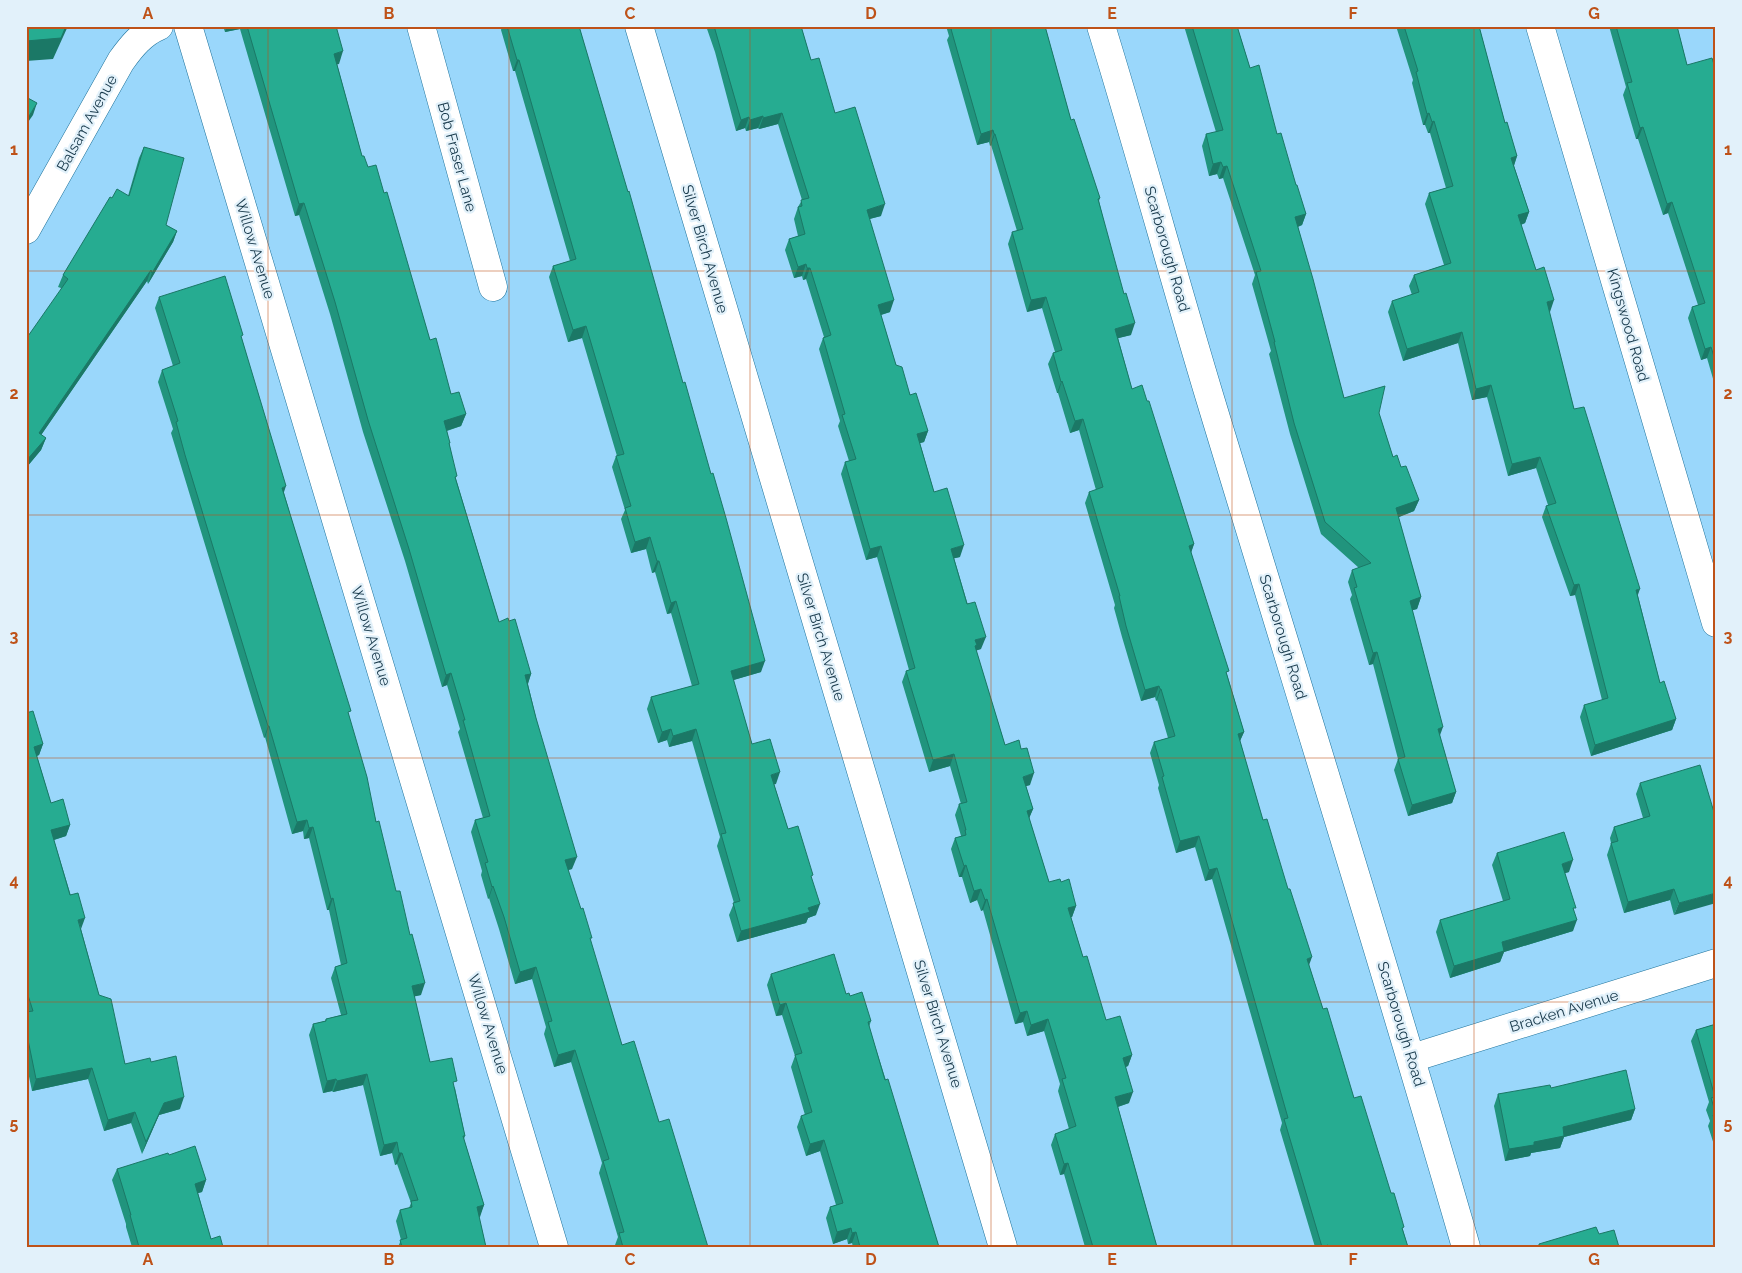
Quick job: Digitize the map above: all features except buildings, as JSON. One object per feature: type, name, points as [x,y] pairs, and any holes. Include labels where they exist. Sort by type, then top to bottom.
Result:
[{"type":"street","name":"Balsam Avenue","points":[[26,230],[121,61],[131,46],[146,33],[159,26]]},
{"type":"street","name":"Willow Avenue","points":[[188,26],[554,1247]]},
{"type":"street","name":"Bob Fraser Lane","points":[[421,26],[494,287]]},
{"type":"street","name":"Silver Birch Avenue","points":[[639,26],[1003,1247]]},
{"type":"street","name":"Scarborough Road","points":[[1101,26],[1130,119],[1208,390],[1412,1058],[1466,1247]]},
{"type":"street","name":"Kingswood Road","points":[[1540,26],[1716,623]]},
{"type":"street","name":"Bracken Avenue","points":[[1412,1058],[1716,963]]}]
